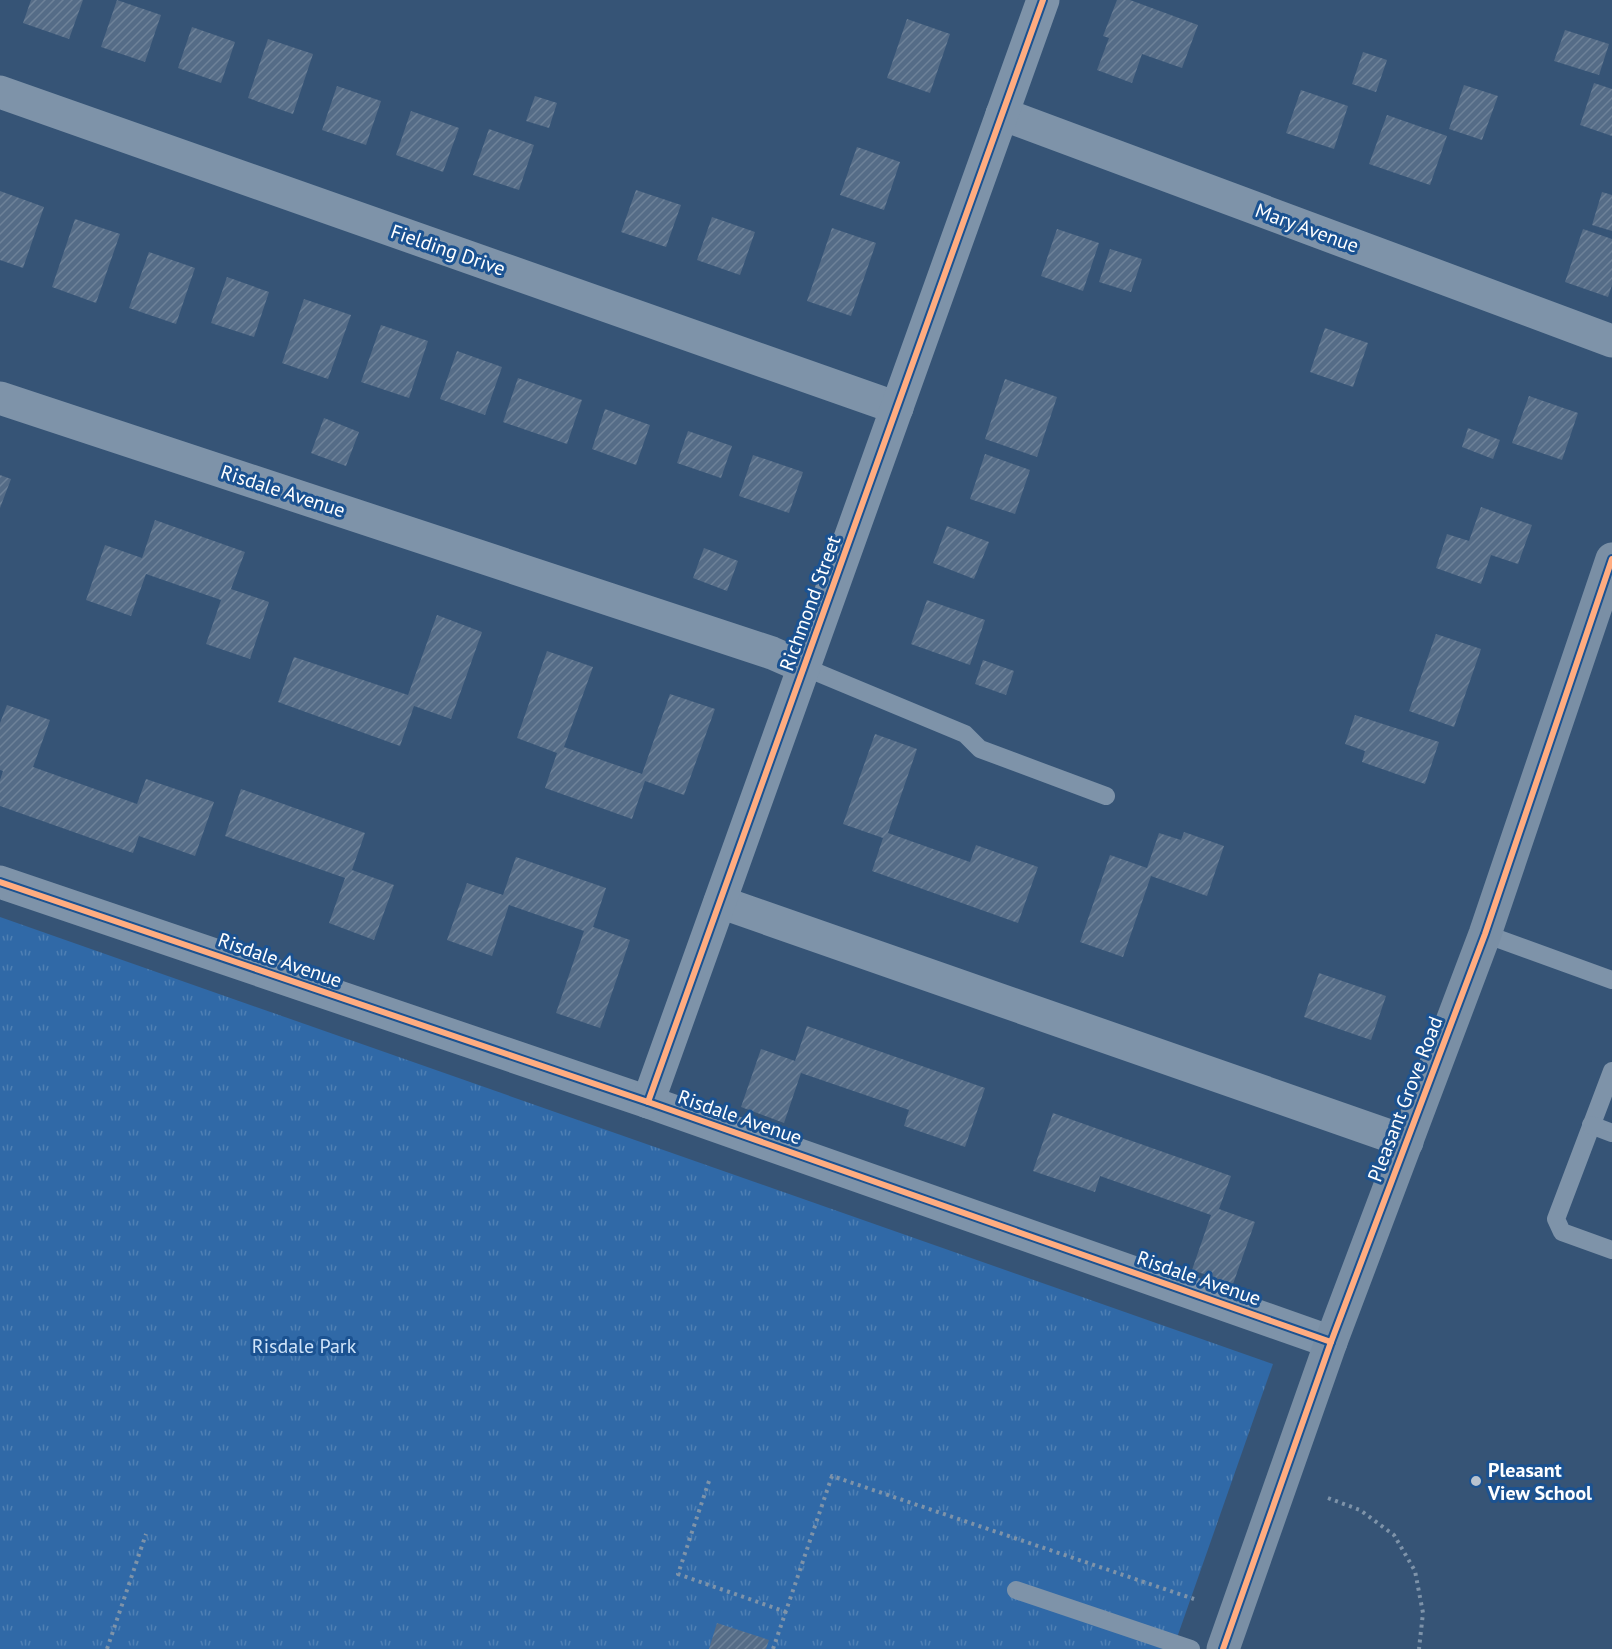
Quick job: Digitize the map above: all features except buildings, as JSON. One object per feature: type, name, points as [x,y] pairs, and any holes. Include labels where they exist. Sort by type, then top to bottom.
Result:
[{"type":"street","name":"Richmond Street","points":[[648,1102],[1043,0]]},
{"type":"street","name":"Fielding Drive","points":[[0,92],[897,408]]},
{"type":"street","name":"Mary Avenue","points":[[1002,114],[1612,341]]},
{"type":"street","name":"Risdale Avenue","points":[[0,398],[772,653],[804,667]]},
{"type":"street","name":"Pleasant Grove Road","points":[[1224,1649],[1331,1342],[1485,934],[1612,559]]},
{"type":"street","name":"Risdale Avenue","points":[[0,882],[648,1102],[1331,1342]]},
{"type":"street","points":[[720,902],[1407,1142]]},
{"type":"lane","points":[[804,667],[965,734],[980,749],[1106,796]]},
{"type":"lane","points":[[1485,934],[1612,980]]},
{"type":"lane","points":[[1612,1071],[1556,1219],[1562,1232],[1612,1250]]},
{"type":"lane","points":[[1591,1125],[1612,1133]]},
{"type":"lane","points":[[1016,1590],[1191,1649]]},
{"type":"path","points":[[773,1649],[832,1476],[1194,1599]]},
{"type":"path","points":[[709,1481],[678,1574],[786,1612]]},
{"type":"path","points":[[1328,1498],[1360,1510],[1394,1535],[1415,1571],[1423,1613],[1419,1649]]},
{"type":"path","points":[[107,1649],[146,1534]]},
{"type":"green space","name":"Risdale Park","points":[[0,917],[1273,1364],[1173,1649],[0,1649]]},
{"type":"cycle path","points":[[648,1102],[1043,0]]},
{"type":"cycle path","points":[[1223,1649],[1331,1342],[1485,934],[1612,559]]},
{"type":"cycle path","points":[[0,882],[648,1102],[1331,1342]]},
{"type":"place","name":"Pleasant View School","points":[[1476,1481]]}]
